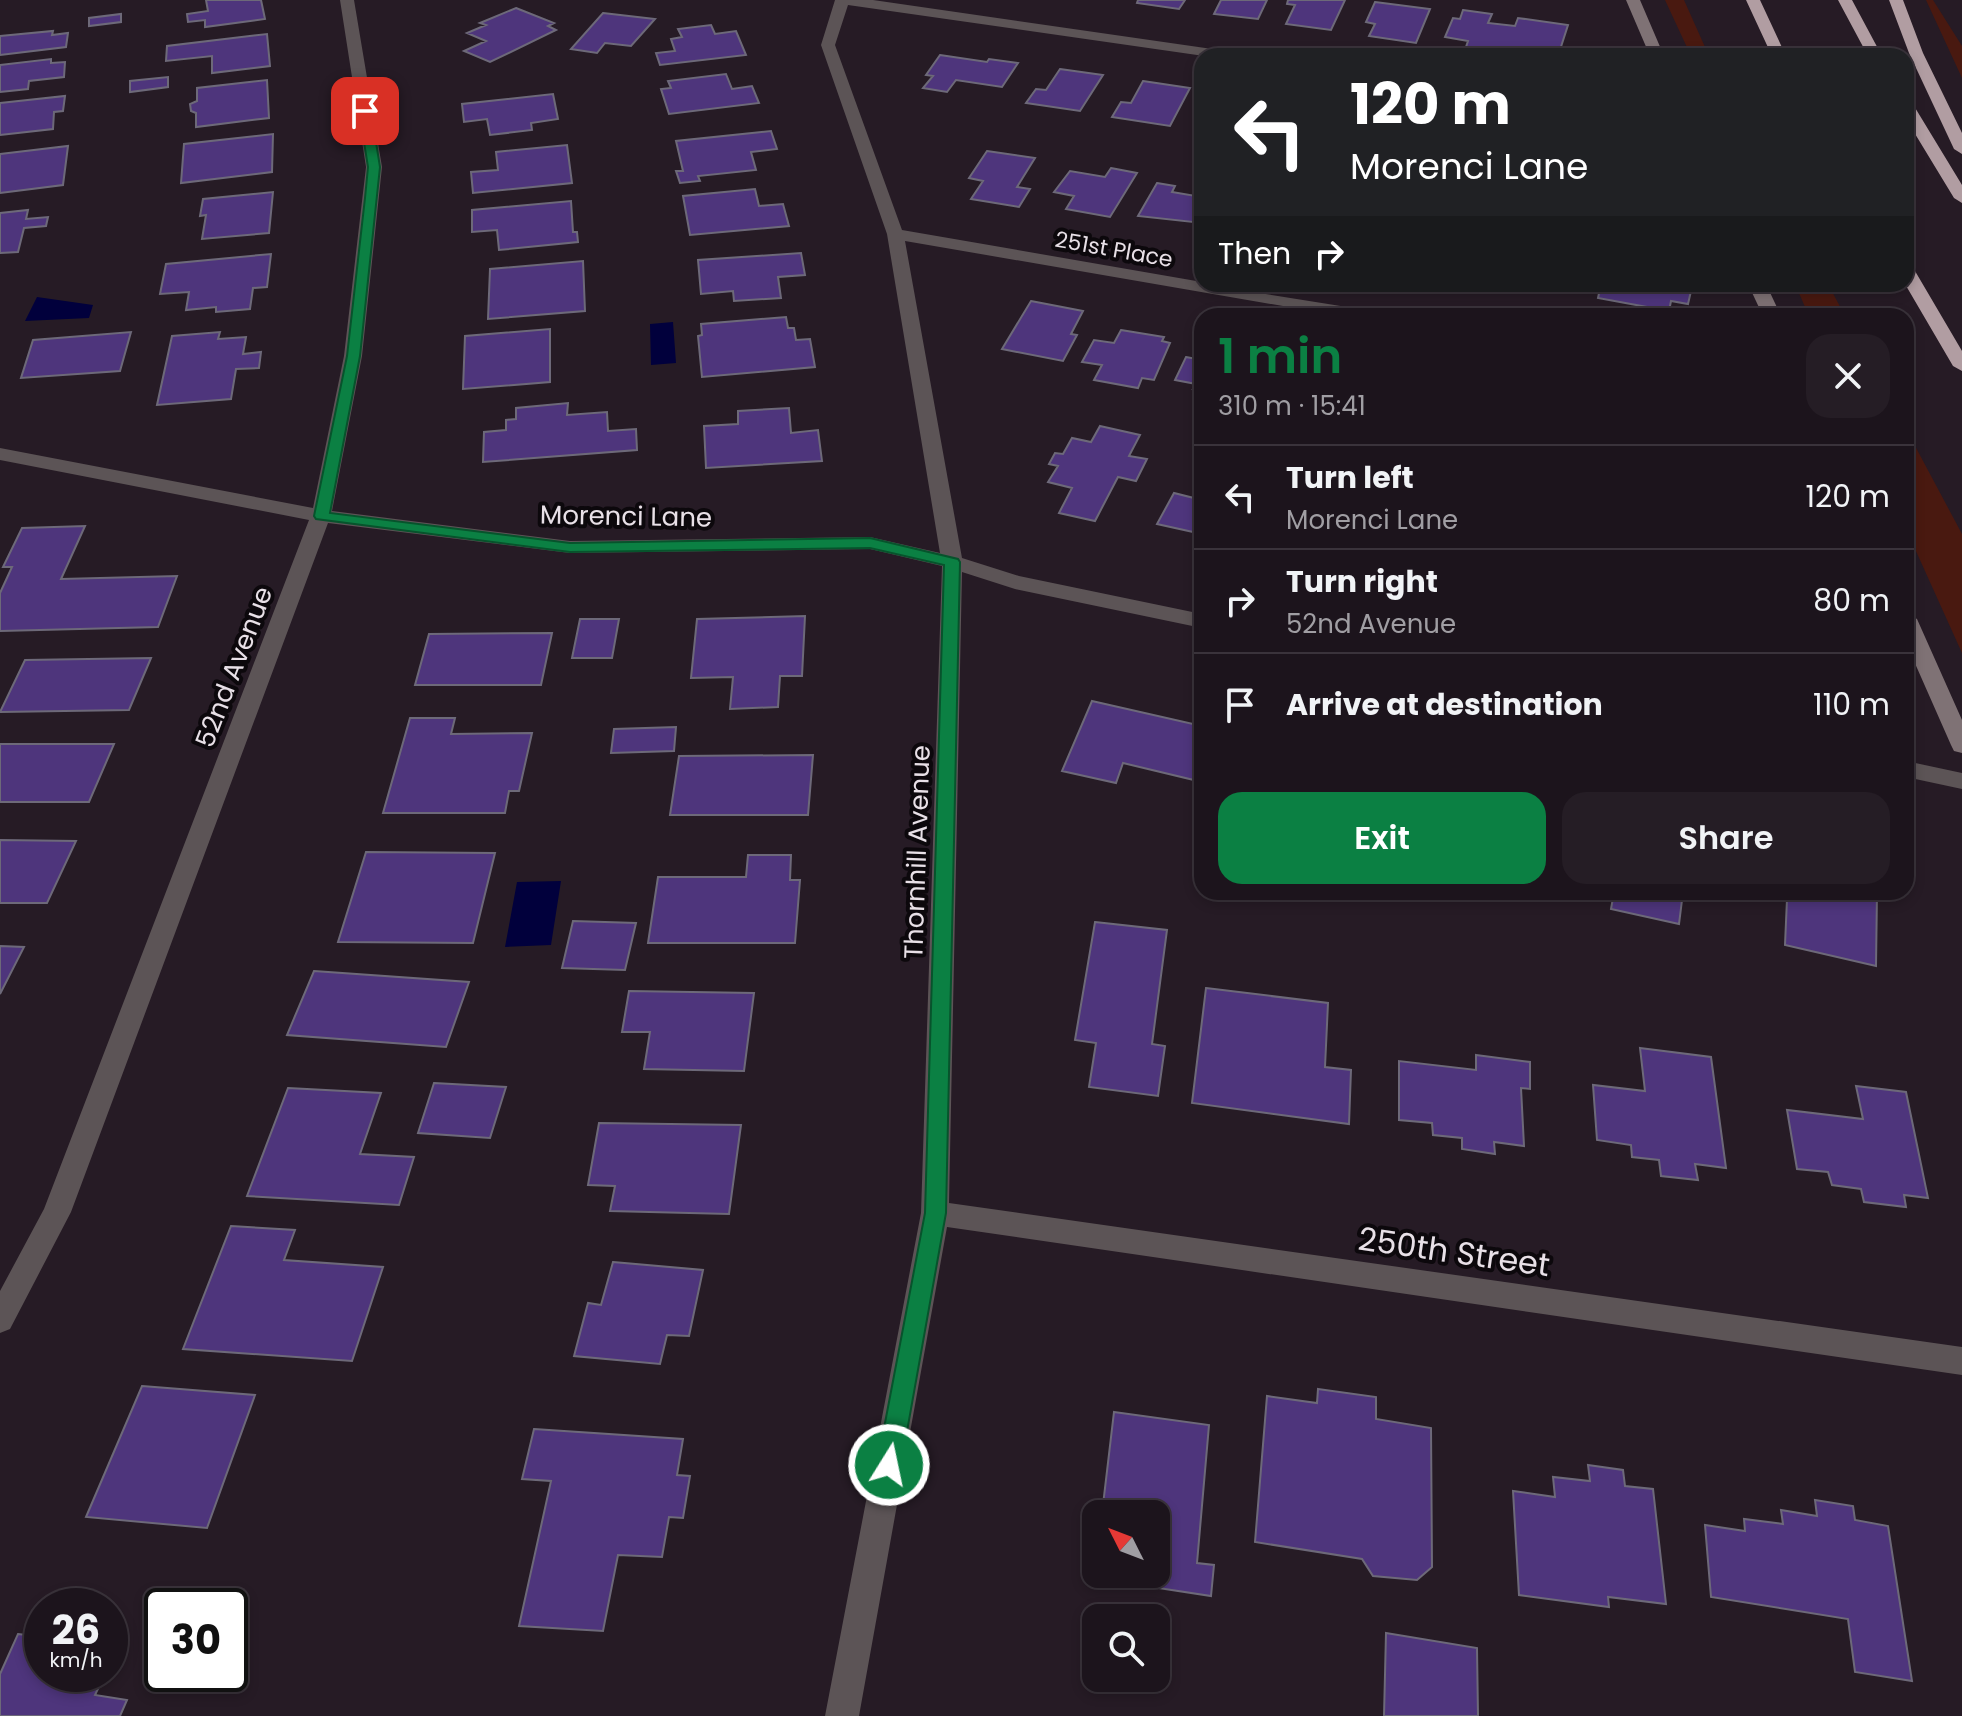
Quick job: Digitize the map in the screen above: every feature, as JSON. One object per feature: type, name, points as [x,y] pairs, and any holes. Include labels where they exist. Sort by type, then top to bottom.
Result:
[{"type":"highway","points":[[1744,0],[1775,48]]},
{"type":"highway","points":[[1753,0],[1769,38]]},
{"type":"highway","points":[[1845,0],[1871,48]]},
{"type":"highway","points":[[1896,0],[1916,53],[1962,149]]},
{"type":"highway","points":[[1914,119],[1962,198]]},
{"type":"highway","points":[[1914,285],[1962,366]]},
{"type":"main road","points":[[1633,0],[1654,48]]},
{"type":"main road","points":[[1914,637],[1962,745]]},
{"type":"street","name":"52nd Avenue","points":[[0,1320],[57,1212],[321,516],[353,356],[374,167],[347,0]]},
{"type":"street","points":[[843,0],[1194,50]]},
{"type":"street","name":"Thornhill Avenue","points":[[842,1716],[935,1213],[952,562],[895,234],[828,45],[843,0]]},
{"type":"street","name":"251st Place","points":[[895,234],[1194,285]]},
{"type":"street","name":"251st Place","points":[[1232,292],[1325,308]]},
{"type":"street","name":"Morenci Lane","points":[[0,454],[321,516],[570,547],[870,543],[952,562],[1015,582],[1194,619]]},
{"type":"street","points":[[1914,771],[1962,781]]},
{"type":"street","name":"250th Street","points":[[935,1213],[1962,1361]]},
{"type":"shaded area","points":[[1665,0],[1684,0],[1705,48],[1687,48]]},
{"type":"shaded area","points":[[1926,0],[1933,0],[1962,46],[1962,78]]},
{"type":"shaded area","points":[[1798,292],[1832,292],[1841,308],[1806,308]]},
{"type":"shaded area","points":[[37,297],[93,305],[89,318],[25,321]]},
{"type":"shaded area","points":[[673,322],[676,363],[651,365],[650,324]]},
{"type":"shaded area","points":[[1914,444],[1962,534],[1962,653],[1914,547]]},
{"type":"shaded area","points":[[561,881],[551,945],[505,947],[517,882]]},
{"type":"building","points":[[206,0],[261,0],[265,19],[205,27],[205,20],[188,22],[187,14],[208,11]]},
{"type":"building","points":[[1138,0],[1185,0],[1179,9],[1137,3]]},
{"type":"building","points":[[1221,0],[1267,0],[1258,19],[1214,14]]},
{"type":"building","points":[[1288,0],[1345,0],[1331,30],[1286,24],[1295,5],[1287,4]]},
{"type":"building","points":[[1375,2],[1430,9],[1416,43],[1369,36],[1375,24],[1366,22]]},
{"type":"building","points":[[516,8],[554,23],[548,26],[556,30],[490,62],[464,51],[486,41],[467,33],[486,25],[480,23]]},
{"type":"building","points":[[1463,10],[1492,14],[1488,23],[1515,26],[1518,18],[1568,25],[1561,48],[1473,48],[1466,47],[1468,41],[1445,37],[1453,18],[1460,19]]},
{"type":"building","points":[[603,13],[655,19],[631,46],[605,43],[597,53],[571,49]]},
{"type":"building","points":[[121,14],[121,22],[89,26],[89,18]]},
{"type":"building","points":[[711,25],[715,34],[736,31],[746,55],[660,65],[656,53],[675,51],[671,39],[682,37],[678,29]]},
{"type":"building","points":[[53,31],[52,35],[68,33],[66,47],[0,55],[0,36]]},
{"type":"building","points":[[267,34],[270,66],[212,73],[212,56],[166,61],[167,46]]},
{"type":"building","points":[[940,55],[1018,63],[1002,87],[956,80],[947,92],[923,88],[933,76],[926,75]]},
{"type":"building","points":[[51,59],[51,63],[65,62],[64,77],[29,81],[28,89],[0,92],[0,65]]},
{"type":"building","points":[[1060,69],[1103,75],[1080,111],[1026,103],[1036,89],[1046,90]]},
{"type":"building","points":[[726,74],[732,89],[752,86],[759,103],[669,114],[661,89],[671,88],[668,81]]},
{"type":"building","points":[[168,77],[168,87],[130,92],[130,81]]},
{"type":"building","points":[[267,80],[269,118],[196,127],[196,113],[191,111],[190,104],[197,101],[197,88]]},
{"type":"building","points":[[1143,81],[1190,88],[1170,126],[1112,117],[1121,102],[1131,103]]},
{"type":"building","points":[[553,94],[558,119],[531,123],[532,130],[490,135],[487,119],[464,122],[462,104]]},
{"type":"building","points":[[65,96],[63,111],[54,112],[53,129],[0,135],[0,103]]},
{"type":"building","points":[[771,131],[777,149],[751,152],[756,170],[698,176],[700,181],[680,183],[676,171],[683,171],[676,141]]},
{"type":"building","points":[[273,134],[272,172],[181,183],[184,144]]},
{"type":"building","points":[[567,145],[572,183],[473,193],[471,172],[498,170],[496,152]]},
{"type":"building","points":[[68,146],[63,185],[0,193],[0,154]]},
{"type":"building","points":[[987,151],[1035,158],[1017,187],[1030,189],[1019,207],[971,199],[983,181],[969,178]]},
{"type":"building","points":[[1111,168],[1137,173],[1110,217],[1066,209],[1074,196],[1054,192],[1070,171],[1105,177]]},
{"type":"building","points":[[1157,183],[1175,186],[1172,192],[1194,196],[1194,222],[1138,216]]},
{"type":"building","points":[[755,189],[759,206],[783,204],[789,226],[690,235],[683,196]]},
{"type":"building","points":[[273,192],[269,233],[202,239],[206,215],[200,216],[203,199]]},
{"type":"building","points":[[571,201],[573,232],[577,232],[578,242],[499,250],[497,230],[472,232],[472,210]]},
{"type":"building","points":[[28,210],[26,219],[48,217],[46,226],[24,228],[18,252],[0,253],[0,213]]},
{"type":"building","points":[[801,253],[805,275],[778,277],[781,298],[734,301],[733,291],[701,294],[698,260]]},
{"type":"building","points":[[271,254],[267,287],[253,288],[250,309],[216,312],[216,307],[186,310],[189,292],[160,294],[166,264]]},
{"type":"building","points":[[583,261],[585,311],[488,319],[490,269]]},
{"type":"building","points":[[1599,292],[1691,292],[1688,304],[1671,301],[1670,308],[1598,298]]},
{"type":"building","points":[[1031,301],[1083,311],[1071,334],[1077,335],[1063,361],[1002,349]]},
{"type":"building","points":[[786,317],[788,328],[794,328],[796,340],[810,339],[815,367],[702,377],[698,336],[702,335],[701,324]]},
{"type":"building","points":[[550,329],[550,382],[463,389],[465,336]]},
{"type":"building","points":[[1121,330],[1164,337],[1162,341],[1170,343],[1154,380],[1142,378],[1138,388],[1094,380],[1102,365],[1082,362],[1094,340],[1114,343]]},
{"type":"building","points":[[131,332],[120,371],[21,378],[33,340]]},
{"type":"building","points":[[220,332],[218,339],[246,337],[243,354],[261,352],[259,368],[236,369],[231,399],[157,405],[172,336]]},
{"type":"building","points":[[1186,357],[1194,358],[1194,384],[1175,380]]},
{"type":"building","points":[[568,403],[567,415],[607,412],[608,431],[636,429],[637,450],[483,462],[484,432],[506,430],[506,420],[516,419],[516,408]]},
{"type":"building","points":[[789,408],[791,433],[818,430],[822,461],[706,468],[704,426],[738,424],[738,411]]},
{"type":"building","points":[[1100,426],[1140,435],[1129,456],[1147,459],[1136,481],[1118,477],[1095,521],[1059,513],[1072,488],[1048,482],[1058,466],[1049,464],[1055,453],[1063,454],[1072,438],[1091,442]]},
{"type":"building","points":[[1174,493],[1194,498],[1194,532],[1157,524]]},
{"type":"building","points":[[85,526],[61,579],[177,576],[158,627],[0,631],[0,593],[12,567],[3,567],[22,528]]},
{"type":"building","points":[[805,616],[802,676],[780,676],[778,707],[730,709],[733,677],[691,678],[697,619]]},
{"type":"building","points":[[580,619],[619,619],[612,658],[572,658]]},
{"type":"building","points":[[552,633],[541,685],[415,685],[429,634]]},
{"type":"building","points":[[151,658],[129,710],[0,712],[25,660]]},
{"type":"building","points":[[1092,701],[1194,724],[1194,780],[1123,763],[1116,783],[1062,771]]},
{"type":"building","points":[[410,718],[455,718],[451,734],[532,733],[519,791],[509,791],[505,813],[383,813]]},
{"type":"building","points":[[676,727],[674,751],[611,753],[614,729]]},
{"type":"building","points":[[0,744],[114,744],[89,802],[0,802]]},
{"type":"building","points":[[813,755],[808,815],[670,815],[679,756]]},
{"type":"building","points":[[0,840],[76,841],[47,903],[0,903]]},
{"type":"building","points":[[366,852],[495,853],[473,943],[338,942]]},
{"type":"building","points":[[748,855],[791,855],[790,880],[800,880],[795,943],[648,943],[658,877],[746,877]]},
{"type":"building","points":[[1613,900],[1682,900],[1679,924],[1611,909]]},
{"type":"building","points":[[1787,900],[1877,900],[1876,966],[1785,945]]},
{"type":"building","points":[[573,921],[636,923],[625,970],[562,968]]},
{"type":"building","points":[[1095,922],[1167,930],[1152,1044],[1165,1046],[1158,1096],[1089,1087],[1096,1043],[1075,1040]]},
{"type":"building","points":[[0,946],[24,947],[0,994]]},
{"type":"building","points":[[314,971],[469,982],[446,1047],[287,1035]]},
{"type":"building","points":[[1206,988],[1328,1003],[1325,1067],[1351,1070],[1349,1124],[1192,1103]]},
{"type":"building","points":[[629,991],[754,993],[744,1071],[644,1069],[650,1032],[622,1032]]},
{"type":"building","points":[[1640,1048],[1711,1057],[1726,1168],[1695,1164],[1698,1180],[1661,1176],[1659,1160],[1632,1157],[1631,1145],[1597,1140],[1593,1085],[1645,1091]]},
{"type":"building","points":[[1476,1055],[1530,1062],[1530,1089],[1521,1088],[1524,1146],[1494,1142],[1495,1154],[1462,1149],[1462,1138],[1433,1135],[1432,1123],[1399,1120],[1399,1061],[1476,1070]]},
{"type":"building","points":[[434,1083],[506,1087],[490,1138],[418,1133]]},
{"type":"building","points":[[1856,1086],[1906,1092],[1928,1198],[1904,1195],[1906,1207],[1864,1202],[1861,1189],[1832,1185],[1828,1172],[1797,1169],[1787,1110],[1863,1119]]},
{"type":"building","points":[[288,1088],[381,1093],[360,1154],[414,1157],[399,1205],[247,1196]]},
{"type":"building","points":[[599,1123],[741,1125],[729,1214],[610,1211],[615,1186],[588,1185]]},
{"type":"building","points":[[231,1226],[295,1230],[284,1260],[383,1267],[352,1361],[183,1349]]},
{"type":"building","points":[[613,1262],[703,1270],[689,1336],[667,1335],[660,1364],[574,1356],[588,1303],[601,1305]]},
{"type":"building","points":[[142,1386],[255,1395],[207,1528],[86,1517]]},
{"type":"building","points":[[1318,1389],[1376,1397],[1376,1419],[1431,1428],[1432,1567],[1417,1580],[1373,1576],[1362,1559],[1255,1542],[1267,1396],[1317,1403]]},
{"type":"building","points":[[1114,1412],[1209,1425],[1197,1563],[1214,1565],[1211,1596],[1158,1588],[1170,1588],[1170,1500],[1104,1500]]},
{"type":"building","points":[[534,1429],[683,1439],[677,1475],[690,1476],[683,1518],[669,1517],[662,1557],[618,1555],[603,1631],[519,1626],[551,1481],[522,1479]]},
{"type":"building","points":[[1588,1465],[1623,1470],[1625,1486],[1653,1489],[1666,1604],[1608,1597],[1609,1607],[1519,1595],[1513,1491],[1555,1497],[1553,1477],[1590,1481]]},
{"type":"building","points":[[1815,1500],[1853,1506],[1855,1520],[1888,1526],[1912,1681],[1855,1672],[1848,1619],[1711,1597],[1705,1525],[1745,1531],[1744,1519],[1783,1524],[1781,1510],[1817,1516]]},
{"type":"building","points":[[1386,1633],[1477,1648],[1478,1716],[1384,1716]]},
{"type":"building","points":[[18,1634],[24,1635],[24,1692],[96,1692],[95,1695],[127,1700],[120,1716],[0,1716],[0,1674]]},
{"type":"route","points":[[365,111],[374,167],[371,198],[353,356],[321,516],[570,547],[870,543],[952,562],[935,1213],[889,1465]]}]
